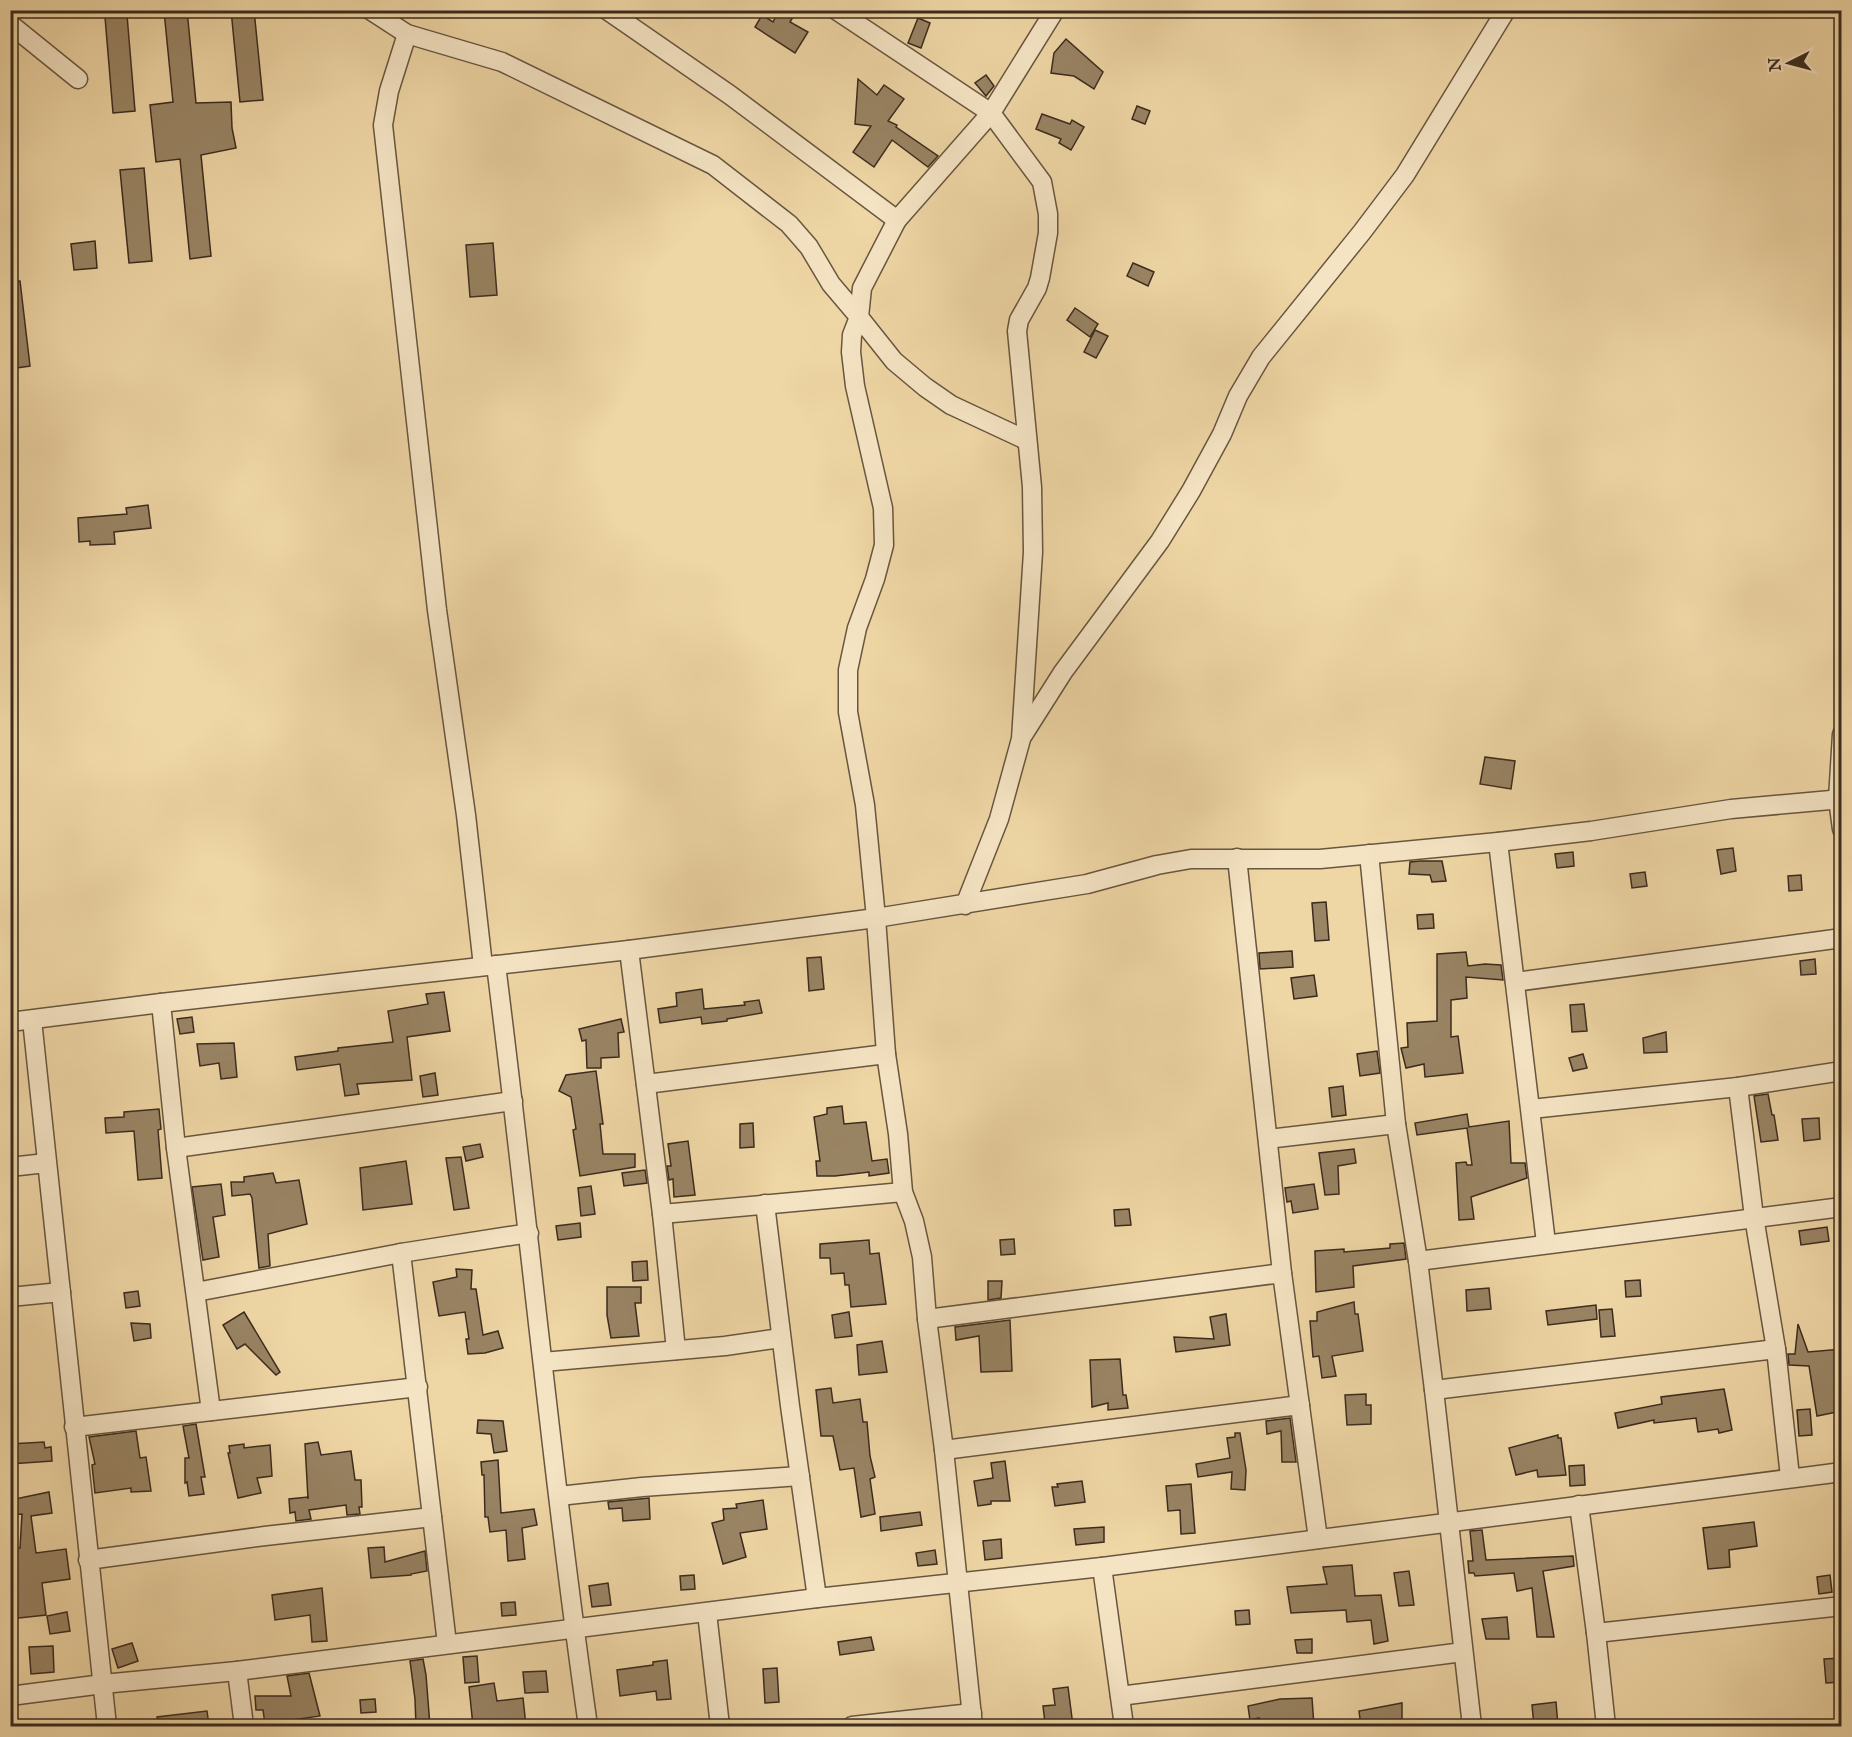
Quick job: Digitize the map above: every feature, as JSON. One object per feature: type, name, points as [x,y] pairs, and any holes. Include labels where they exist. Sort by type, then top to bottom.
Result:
[{"type":"street","points":[[370,10],[407,34],[502,62],[713,165],[789,224],[809,246],[831,284],[894,361],[951,405],[1026,440]]},
{"type":"street","points":[[607,10],[730,95],[897,220]]},
{"type":"street","points":[[852,1726],[973,1720],[944,1450],[927,1319],[922,1257],[914,1221],[903,1192],[886,1054],[865,805],[848,712],[848,670],[884,544],[883,508],[852,364],[852,334],[859,316],[862,288],[897,220],[991,112],[1055,10]]},
{"type":"street","points":[[1021,739],[1063,672],[1160,541],[1222,434],[1238,396],[1261,357],[1405,175],[1441,112],[1506,10]]},
{"type":"street","points":[[836,11],[991,112],[1042,182],[1048,214],[1048,233],[1040,278],[1019,320],[1017,331],[1032,487],[1033,552],[1021,739],[999,819],[965,905]]},
{"type":"street","points":[[10,24],[78,79]]},
{"type":"street","points":[[407,34],[388,91],[383,125],[436,599],[466,816],[513,1101],[588,1726]]},
{"type":"street","points":[[1842,734],[1840,799],[1842,829]]},
{"type":"street","points":[[10,1022],[629,950],[876,918],[1088,884],[1168,863],[1191,860],[1320,859],[1498,842],[1591,831],[1731,809],[1840,799]]},
{"type":"street","points":[[1498,842],[1546,1243]]},
{"type":"street","points":[[1369,854],[1396,1124],[1418,1261],[1472,1726]]},
{"type":"street","points":[[1237,858],[1282,1273],[1318,1539]]},
{"type":"street","points":[[1515,982],[1842,938]]},
{"type":"street","points":[[629,950],[662,1214],[676,1350]]},
{"type":"street","points":[[161,1003],[176,1148],[211,1411]]},
{"type":"street","points":[[32,1020],[107,1726]]},
{"type":"street","points":[[646,1084],[886,1054]]},
{"type":"street","points":[[1531,1109],[1738,1087],[1842,1071]]},
{"type":"street","points":[[1738,1087],[1754,1216],[1776,1349],[1790,1477]]},
{"type":"street","points":[[176,1148],[513,1101]]},
{"type":"street","points":[[1268,1140],[1396,1124]]},
{"type":"street","points":[[10,1167],[46,1163]]},
{"type":"street","points":[[662,1214],[903,1192]]},
{"type":"street","points":[[765,1204],[817,1598]]},
{"type":"street","points":[[1418,1261],[1754,1216],[1842,1207]]},
{"type":"street","points":[[195,1292],[401,1252],[529,1233]]},
{"type":"street","points":[[401,1252],[447,1644]]},
{"type":"street","points":[[927,1319],[1282,1273]]},
{"type":"street","points":[[10,1297],[61,1292]]},
{"type":"street","points":[[543,1362],[724,1346],[781,1338]]},
{"type":"street","points":[[1434,1390],[1776,1349]]},
{"type":"street","points":[[74,1427],[418,1387]]},
{"type":"street","points":[[944,1450],[1300,1405]]},
{"type":"street","points":[[10,1696],[237,1671],[817,1598],[1102,1566],[1842,1472]]},
{"type":"street","points":[[559,1496],[642,1487],[800,1476]]},
{"type":"street","points":[[1579,1505],[1606,1726]]},
{"type":"street","points":[[88,1560],[432,1517]]},
{"type":"street","points":[[1102,1566],[1124,1726]]},
{"type":"street","points":[[1596,1633],[1842,1606]]},
{"type":"street","points":[[707,1613],[720,1726]]},
{"type":"street","points":[[1120,1696],[1463,1652]]},
{"type":"street","points":[[237,1671],[244,1726]]},
{"type":"building","points":[[187,10],[196,103],[231,102],[232,128],[236,148],[201,155],[211,256],[190,259],[180,159],[156,162],[150,105],[173,102],[164,11]]},
{"type":"building","points":[[231,10],[254,10],[263,100],[240,102]]},
{"type":"building","points":[[779,10],[793,17],[790,22],[808,32],[795,53],[755,27],[762,15],[773,22]]},
{"type":"building","points":[[127,15],[135,111],[113,113],[105,17]]},
{"type":"building","points":[[918,18],[930,23],[921,48],[908,43]]},
{"type":"building","points":[[1066,39],[1103,72],[1094,89],[1074,76],[1051,73],[1054,53]]},
{"type":"building","points":[[986,75],[994,86],[986,96],[975,83]]},
{"type":"building","points":[[858,79],[877,95],[884,85],[904,99],[888,121],[897,125],[896,127],[938,156],[928,167],[892,140],[874,167],[853,152],[871,126],[855,124]]},
{"type":"building","points":[[1137,106],[1150,111],[1145,124],[1132,119]]},
{"type":"building","points":[[1042,114],[1070,124],[1072,120],[1084,127],[1071,150],[1059,143],[1061,139],[1036,129]]},
{"type":"building","points":[[144,168],[152,261],[129,263],[120,170]]},
{"type":"building","points":[[95,241],[97,268],[74,270],[71,244]]},
{"type":"building","points":[[493,243],[497,295],[470,297],[466,245]]},
{"type":"building","points":[[1133,263],[1154,272],[1148,286],[1127,276]]},
{"type":"building","points":[[20,281],[30,366],[10,369],[10,282]]},
{"type":"building","points":[[1075,308],[1098,324],[1090,337],[1067,320]]},
{"type":"building","points":[[1095,330],[1108,336],[1096,358],[1084,352]]},
{"type":"building","points":[[148,505],[151,528],[114,532],[115,544],[90,545],[90,541],[79,542],[78,518],[127,514],[126,508]]},
{"type":"building","points":[[1485,757],[1515,761],[1511,789],[1480,784]]},
{"type":"building","points":[[1733,848],[1736,871],[1721,874],[1717,850]]},
{"type":"building","points":[[1573,852],[1574,866],[1557,868],[1555,854]]},
{"type":"building","points":[[1442,861],[1446,881],[1432,882],[1430,875],[1409,874],[1410,862]]},
{"type":"building","points":[[1645,872],[1647,886],[1632,888],[1630,874]]},
{"type":"building","points":[[1801,875],[1802,890],[1789,891],[1788,876]]},
{"type":"building","points":[[1326,902],[1329,940],[1315,941],[1312,903]]},
{"type":"building","points":[[1433,914],[1434,928],[1418,929],[1417,915]]},
{"type":"building","points":[[1292,951],[1293,967],[1260,969],[1259,953]]},
{"type":"building","points":[[1466,952],[1468,966],[1501,965],[1503,980],[1466,977],[1467,998],[1451,1000],[1451,1037],[1458,1036],[1463,1073],[1425,1077],[1424,1064],[1406,1068],[1401,1048],[1408,1047],[1407,1023],[1437,1021],[1437,954]]},
{"type":"building","points":[[821,957],[824,989],[809,991],[807,958]]},
{"type":"building","points":[[1815,959],[1816,974],[1801,975],[1800,961]]},
{"type":"building","points":[[1314,975],[1317,996],[1294,999],[1291,978]]},
{"type":"building","points":[[702,989],[704,1009],[745,1005],[744,1002],[759,1000],[762,1013],[702,1024],[701,1017],[660,1023],[658,1009],[677,1006],[676,993]]},
{"type":"building","points":[[444,992],[450,1031],[407,1037],[412,1080],[357,1084],[359,1094],[345,1096],[340,1064],[297,1070],[295,1057],[338,1051],[338,1048],[393,1042],[388,1011],[428,1004],[426,994]]},
{"type":"building","points":[[1584,1004],[1587,1031],[1572,1032],[1570,1005]]},
{"type":"building","points":[[192,1017],[194,1032],[180,1034],[177,1019]]},
{"type":"building","points":[[621,1019],[624,1032],[618,1033],[619,1057],[601,1058],[601,1068],[587,1068],[586,1040],[582,1041],[579,1029]]},
{"type":"building","points":[[1666,1032],[1667,1052],[1644,1053],[1643,1038]]},
{"type":"building","points":[[234,1043],[237,1077],[221,1079],[219,1063],[200,1066],[197,1044]]},
{"type":"building","points":[[1377,1051],[1380,1073],[1360,1076],[1357,1054]]},
{"type":"building","points":[[1583,1054],[1587,1068],[1573,1071],[1569,1058]]},
{"type":"building","points":[[596,1071],[603,1124],[600,1124],[603,1154],[635,1154],[635,1167],[580,1176],[571,1097],[559,1091],[566,1075]]},
{"type":"building","points":[[435,1073],[438,1095],[423,1097],[420,1076]]},
{"type":"building","points":[[1343,1086],[1346,1115],[1332,1117],[1329,1088]]},
{"type":"building","points":[[1768,1094],[1778,1140],[1761,1142],[1754,1096]]},
{"type":"building","points":[[842,1106],[844,1124],[866,1122],[872,1161],[887,1159],[889,1173],[869,1176],[869,1172],[817,1176],[816,1161],[820,1161],[814,1117],[827,1114],[827,1108]]},
{"type":"building","points":[[159,1109],[161,1129],[158,1130],[162,1178],[138,1180],[134,1131],[106,1133],[105,1118],[124,1117],[124,1112]]},
{"type":"building","points":[[1467,1114],[1469,1127],[1509,1121],[1511,1163],[1525,1163],[1527,1178],[1471,1197],[1474,1219],[1459,1220],[1456,1163],[1466,1162],[1467,1165],[1472,1165],[1467,1128],[1417,1135],[1415,1123]]},
{"type":"building","points":[[1819,1118],[1820,1139],[1804,1141],[1802,1119]]},
{"type":"building","points":[[753,1123],[754,1147],[740,1148],[740,1124]]},
{"type":"building","points":[[688,1141],[695,1195],[674,1197],[673,1179],[669,1180],[667,1166],[671,1166],[668,1144]]},
{"type":"building","points":[[480,1144],[483,1157],[466,1161],[463,1147]]},
{"type":"building","points":[[1354,1149],[1356,1163],[1338,1166],[1339,1194],[1325,1195],[1319,1153]]},
{"type":"building","points":[[461,1157],[469,1208],[454,1210],[446,1158]]},
{"type":"building","points":[[406,1161],[412,1204],[363,1210],[360,1168]]},
{"type":"building","points":[[645,1170],[647,1183],[624,1186],[622,1173]]},
{"type":"building","points":[[273,1173],[276,1183],[299,1180],[307,1224],[268,1234],[270,1266],[259,1268],[252,1198],[250,1194],[232,1196],[231,1182],[244,1182],[244,1177]]},
{"type":"building","points":[[221,1184],[225,1215],[213,1217],[219,1257],[203,1260],[192,1187]]},
{"type":"building","points":[[1314,1184],[1318,1209],[1293,1213],[1291,1201],[1287,1202],[1285,1188]]},
{"type":"building","points":[[591,1186],[595,1214],[581,1216],[578,1188]]},
{"type":"building","points":[[1129,1209],[1131,1225],[1115,1226],[1114,1210]]},
{"type":"building","points":[[580,1223],[581,1237],[558,1240],[556,1226]]},
{"type":"building","points":[[1827,1227],[1829,1241],[1801,1245],[1799,1231]]},
{"type":"building","points":[[1014,1239],[1015,1254],[1001,1255],[1000,1240]]},
{"type":"building","points":[[869,1240],[870,1254],[879,1253],[886,1304],[851,1307],[849,1285],[845,1285],[844,1273],[831,1274],[830,1258],[820,1258],[820,1244]]},
{"type":"building","points":[[1404,1243],[1406,1259],[1353,1266],[1354,1287],[1316,1292],[1315,1251],[1344,1249],[1344,1252],[1390,1248],[1390,1244]]},
{"type":"building","points":[[647,1261],[648,1280],[633,1281],[632,1262]]},
{"type":"building","points":[[456,1269],[472,1270],[471,1289],[476,1289],[483,1335],[498,1331],[503,1348],[485,1353],[468,1354],[466,1339],[469,1339],[465,1312],[439,1316],[433,1282],[457,1277]]},
{"type":"building","points":[[1640,1280],[1641,1296],[1626,1297],[1625,1281]]},
{"type":"building","points":[[988,1281],[1002,1281],[1001,1298],[988,1300]]},
{"type":"building","points":[[607,1287],[641,1287],[641,1303],[635,1303],[639,1336],[611,1338],[607,1315]]},
{"type":"building","points":[[1489,1288],[1491,1309],[1467,1311],[1466,1290]]},
{"type":"building","points":[[138,1291],[140,1306],[126,1308],[124,1293]]},
{"type":"building","points":[[1354,1302],[1363,1351],[1332,1356],[1336,1376],[1322,1378],[1319,1356],[1313,1357],[1310,1321],[1317,1321],[1317,1312]]},
{"type":"building","points":[[1596,1305],[1597,1319],[1548,1325],[1546,1311]]},
{"type":"building","points":[[1612,1309],[1615,1336],[1601,1337],[1599,1310]]},
{"type":"building","points":[[244,1312],[280,1372],[276,1375],[245,1344],[237,1349],[223,1325]]},
{"type":"building","points":[[849,1312],[852,1336],[835,1338],[832,1315]]},
{"type":"building","points":[[1226,1314],[1230,1345],[1176,1352],[1174,1337],[1214,1339],[1210,1317]]},
{"type":"building","points":[[1010,1320],[1012,1371],[981,1372],[979,1336],[956,1340],[955,1327]]},
{"type":"building","points":[[131,1323],[150,1324],[151,1338],[134,1341]]},
{"type":"building","points":[[1798,1324],[1808,1352],[1842,1349],[1842,1411],[1817,1416],[1809,1366],[1789,1365],[1788,1354],[1795,1354]]},
{"type":"building","points":[[882,1341],[887,1372],[859,1375],[857,1345]]},
{"type":"building","points":[[1120,1359],[1123,1395],[1126,1395],[1128,1408],[1108,1410],[1108,1403],[1092,1407],[1090,1360]]},
{"type":"building","points":[[831,1388],[833,1403],[860,1399],[863,1422],[867,1422],[870,1456],[875,1477],[870,1479],[875,1514],[861,1517],[854,1468],[840,1470],[833,1436],[821,1436],[816,1390]]},
{"type":"building","points":[[1724,1389],[1732,1430],[1719,1433],[1718,1429],[1698,1432],[1696,1418],[1654,1423],[1654,1420],[1618,1428],[1615,1413],[1662,1404],[1661,1397]]},
{"type":"building","points":[[1366,1394],[1366,1405],[1371,1405],[1371,1424],[1347,1425],[1345,1395]]},
{"type":"building","points":[[1810,1409],[1812,1435],[1799,1436],[1797,1410]]},
{"type":"building","points":[[1290,1418],[1296,1462],[1282,1462],[1281,1431],[1267,1434],[1266,1421]]},
{"type":"building","points":[[478,1420],[503,1421],[507,1451],[494,1453],[491,1434],[477,1433]]},
{"type":"building","points":[[196,1424],[205,1477],[201,1477],[204,1494],[189,1496],[187,1482],[185,1483],[185,1458],[189,1458],[183,1426]]},
{"type":"building","points":[[136,1431],[140,1458],[146,1457],[151,1491],[131,1492],[131,1488],[95,1493],[92,1465],[95,1464],[89,1437]]},
{"type":"building","points":[[1235,1433],[1240,1433],[1246,1470],[1245,1490],[1231,1489],[1232,1472],[1198,1477],[1196,1464],[1230,1458],[1227,1438],[1235,1437]]},
{"type":"building","points":[[1558,1435],[1558,1438],[1561,1438],[1566,1475],[1538,1477],[1537,1470],[1516,1475],[1509,1448]]},
{"type":"building","points":[[44,1442],[45,1448],[51,1447],[52,1461],[10,1464],[10,1444]]},
{"type":"building","points":[[318,1442],[321,1455],[351,1451],[355,1480],[361,1480],[360,1514],[347,1515],[346,1505],[309,1510],[311,1519],[296,1521],[295,1512],[290,1513],[289,1499],[308,1497],[305,1444]]},
{"type":"building","points":[[244,1444],[244,1448],[270,1445],[272,1476],[257,1478],[261,1493],[238,1498],[228,1453],[230,1453],[229,1446]]},
{"type":"building","points":[[498,1460],[501,1513],[534,1509],[537,1525],[522,1528],[525,1559],[508,1561],[506,1530],[490,1532],[488,1517],[485,1517],[484,1475],[482,1475],[481,1462]]},
{"type":"building","points":[[1005,1461],[1010,1501],[991,1501],[991,1504],[978,1506],[974,1481],[993,1478],[991,1463]]},
{"type":"building","points":[[1584,1465],[1585,1485],[1570,1486],[1569,1466]]},
{"type":"building","points":[[1082,1481],[1085,1502],[1055,1506],[1052,1487],[1058,1487],[1057,1484]]},
{"type":"building","points":[[1191,1484],[1195,1533],[1181,1534],[1180,1510],[1168,1511],[1166,1486]]},
{"type":"building","points":[[49,1492],[52,1513],[31,1516],[36,1553],[66,1549],[70,1579],[42,1583],[46,1615],[10,1619],[10,1549],[20,1548],[22,1514],[10,1515],[10,1500]]},
{"type":"building","points":[[649,1498],[650,1519],[623,1521],[622,1508],[609,1509],[608,1502]]},
{"type":"building","points":[[763,1500],[767,1529],[740,1533],[746,1557],[723,1564],[712,1523],[724,1520],[723,1509],[737,1508],[736,1504]]},
{"type":"building","points":[[920,1512],[922,1525],[881,1531],[880,1517]]},
{"type":"building","points":[[1754,1522],[1757,1546],[1729,1550],[1730,1567],[1708,1569],[1703,1528]]},
{"type":"building","points":[[1104,1527],[1104,1542],[1076,1545],[1074,1529]]},
{"type":"building","points":[[1482,1530],[1486,1560],[1573,1556],[1574,1566],[1543,1571],[1554,1637],[1537,1637],[1532,1588],[1517,1591],[1514,1573],[1475,1576],[1474,1573],[1469,1573],[1468,1561],[1473,1561],[1470,1531]]},
{"type":"building","points":[[1001,1539],[1002,1558],[985,1560],[983,1541]]},
{"type":"building","points":[[384,1547],[385,1562],[425,1551],[427,1571],[411,1575],[371,1578],[368,1548]]},
{"type":"building","points":[[935,1550],[937,1564],[918,1566],[916,1553]]},
{"type":"building","points":[[1352,1565],[1355,1596],[1381,1595],[1388,1641],[1374,1644],[1371,1620],[1347,1622],[1346,1610],[1291,1613],[1287,1587],[1327,1584],[1323,1567]]},
{"type":"building","points":[[1409,1571],[1414,1605],[1399,1606],[1394,1573]]},
{"type":"building","points":[[694,1575],[695,1589],[681,1590],[680,1576]]},
{"type":"building","points":[[1830,1575],[1832,1592],[1819,1594],[1817,1577]]},
{"type":"building","points":[[608,1583],[611,1605],[592,1607],[589,1586]]},
{"type":"building","points":[[322,1588],[327,1641],[312,1642],[310,1615],[275,1620],[272,1595]]},
{"type":"building","points":[[515,1602],[516,1615],[502,1616],[501,1603]]},
{"type":"building","points":[[1249,1610],[1250,1624],[1236,1625],[1235,1611]]},
{"type":"building","points":[[67,1612],[70,1631],[50,1634],[47,1616]]},
{"type":"building","points":[[1507,1617],[1509,1639],[1486,1639],[1482,1619]]},
{"type":"building","points":[[871,1637],[874,1650],[840,1655],[838,1642]]},
{"type":"building","points":[[1312,1639],[1312,1653],[1297,1653],[1295,1640]]},
{"type":"building","points":[[132,1643],[138,1661],[118,1668],[112,1649]]},
{"type":"building","points":[[53,1646],[54,1672],[31,1674],[29,1647]]},
{"type":"building","points":[[477,1656],[479,1682],[465,1683],[463,1657]]},
{"type":"building","points":[[1842,1658],[1842,1682],[1826,1683],[1824,1659]]},
{"type":"building","points":[[423,1659],[430,1726],[416,1726],[410,1661]]},
{"type":"building","points":[[667,1660],[671,1699],[657,1700],[656,1691],[620,1696],[617,1670],[653,1665],[653,1662]]},
{"type":"building","points":[[777,1668],[779,1702],[765,1703],[763,1669]]},
{"type":"building","points":[[546,1671],[548,1692],[525,1693],[523,1672]]},
{"type":"building","points":[[309,1673],[320,1716],[265,1724],[263,1710],[256,1710],[255,1696],[291,1696],[287,1676]]},
{"type":"building","points":[[494,1683],[497,1701],[523,1698],[526,1726],[473,1726],[469,1687]]},
{"type":"building","points":[[1068,1687],[1073,1726],[1058,1726],[1057,1722],[1045,1723],[1043,1706],[1055,1705],[1053,1689]]},
{"type":"building","points":[[1312,1698],[1314,1726],[1260,1726],[1259,1718],[1250,1720],[1248,1706],[1280,1699]]},
{"type":"building","points":[[375,1699],[376,1712],[361,1713],[360,1700]]},
{"type":"building","points":[[1556,1702],[1558,1726],[1534,1726],[1532,1705]]},
{"type":"building","points":[[1402,1703],[1402,1719],[1361,1726],[1359,1711]]},
{"type":"building","points":[[207,1711],[209,1726],[158,1726],[157,1717]]}]
